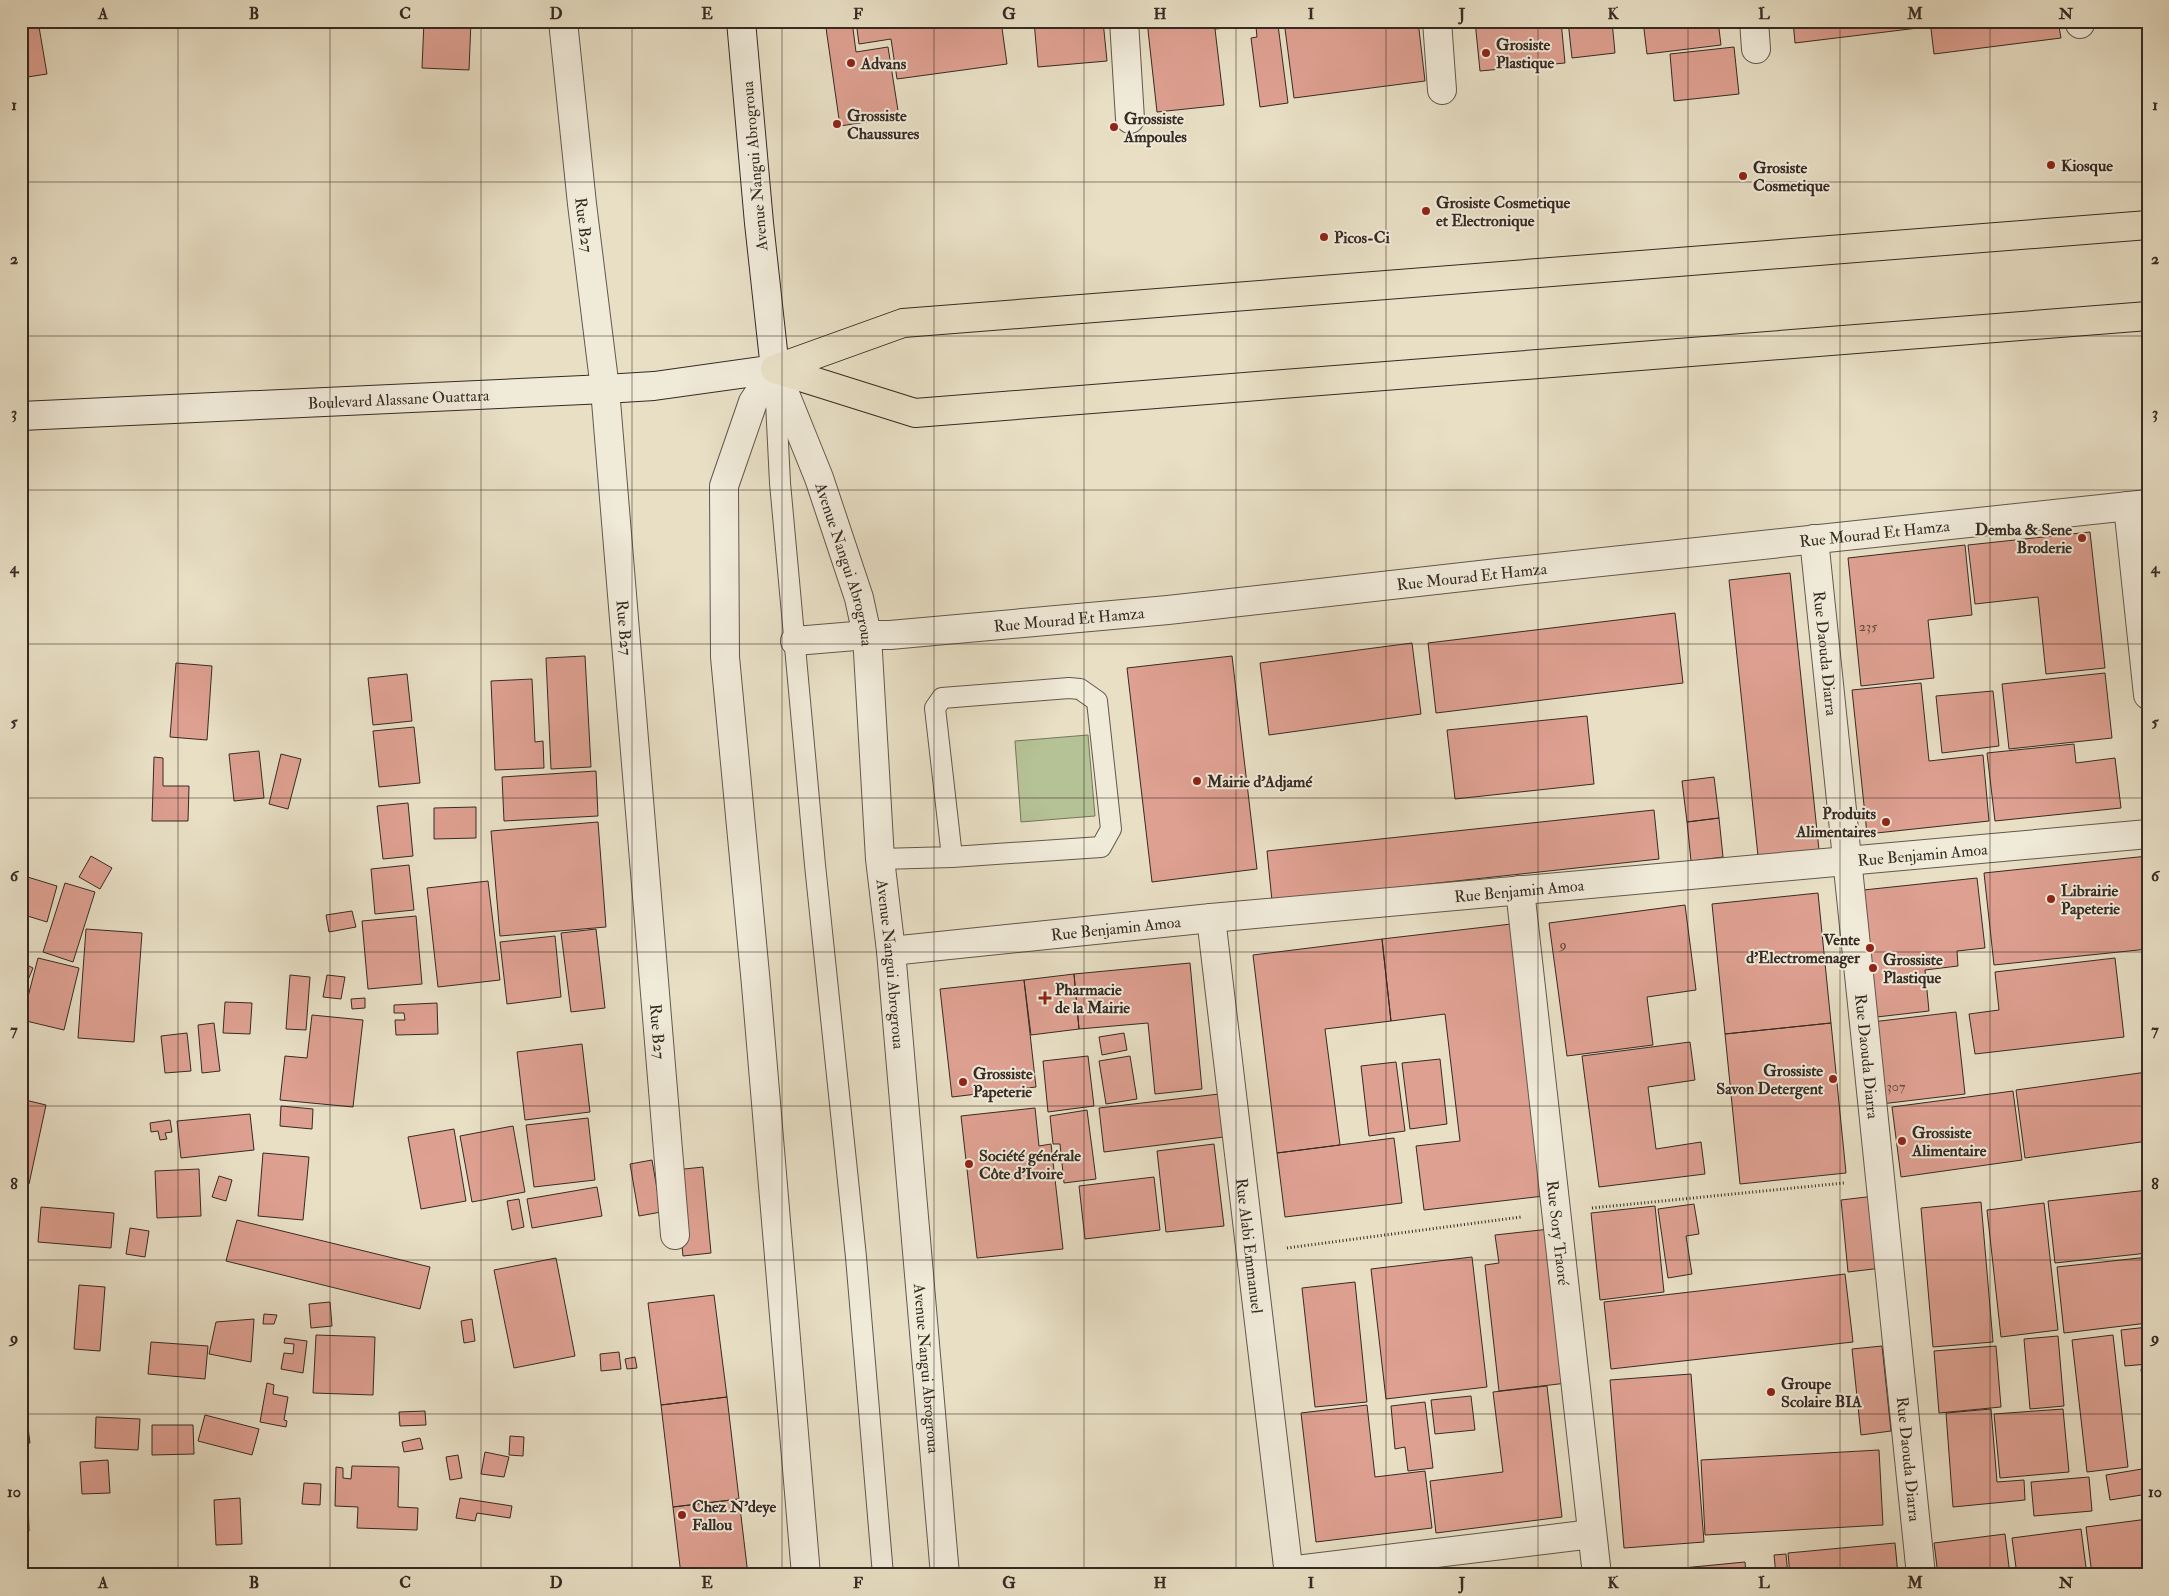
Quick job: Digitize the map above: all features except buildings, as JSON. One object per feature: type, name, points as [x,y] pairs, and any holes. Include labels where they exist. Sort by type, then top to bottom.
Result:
[{"type":"highway","points":[[775,369],[903,324],[2148,225]]},
{"type":"highway","points":[[775,369],[915,413],[2148,316]]},
{"type":"street","name":"Rue B27","points":[[563,21],[582,204],[605,389],[675,1235]]},
{"type":"street","name":"Avenue Nangui Abrogroua","points":[[741,21],[761,242],[775,369],[819,478],[859,598],[867,635],[880,859],[892,951],[945,1575]]},
{"type":"street","points":[[1124,21],[1130,119]]},
{"type":"street","points":[[1437,21],[1442,90]]},
{"type":"street","points":[[1754,21],[1756,49]]},
{"type":"street","name":"Boulevard Alassane Ouattara","points":[[21,416],[654,386],[775,369]]},
{"type":"street","points":[[775,369],[753,402],[724,486],[725,657],[756,985],[806,1575]]},
{"type":"street","points":[[2138,505],[2148,694]]},
{"type":"street","name":"Rue Mourad Et Hamza","points":[[795,641],[890,635],[1168,610],[2138,505]]},
{"type":"street","name":"Rue Daouda Diarra","points":[[1814,539],[1849,860],[1921,1575]]},
{"type":"street","name":"Rue Benjamin Amoa","points":[[892,951],[1212,918],[2148,834]]},
{"type":"street","name":"Rue Sory Traoré","points":[[1520,890],[1597,1575]]},
{"type":"street","name":"Rue Alabi Emmanuel","points":[[1212,918],[1289,1573]]},
{"type":"street","points":[[1289,1573],[1592,1534]]},
{"type":"lane","name":"Avenue Nangui Abrogroua","points":[[775,369],[780,482],[815,865],[856,1257],[883,1575]]},
{"type":"lane","points":[[880,859],[952,857],[1101,847],[1111,829],[1097,702],[1080,689],[1069,688],[942,698],[935,708],[952,857]]},
{"type":"green space","points":[[1088,735],[1095,816],[1021,822],[1015,741]]},
{"type":"place","name":"Grosiste Plastique","points":[[1486,53]]},
{"type":"place","name":"Advans","points":[[851,63]]},
{"type":"place","name":"Grossiste Chaussures","points":[[837,124]]},
{"type":"place","name":"Grossiste Ampoules","points":[[1114,127]]},
{"type":"place","name":"Kiosque","points":[[2051,165]]},
{"type":"place","name":"Grosiste Cosmetique","points":[[1743,176]]},
{"type":"place","name":"Grosiste Cosmetique et Electronique","points":[[1426,211]]},
{"type":"place","name":"Picos-Ci","points":[[1324,237]]},
{"type":"place","name":"Demba & Sene Broderie","points":[[2082,538]]},
{"type":"place","name":"Mairie d'Adjamé","points":[[1197,781]]},
{"type":"place","name":"Produits Alimentaires","points":[[1886,822]]},
{"type":"place","name":"Librairie Papeterie","points":[[2051,899]]},
{"type":"place","name":"Vente d'Electromenager","points":[[1870,948]]},
{"type":"place","name":"Grossiste Plastique","points":[[1873,968]]},
{"type":"place","name":"Pharmacie de la Mairie","points":[[1045,998]]},
{"type":"place","name":"Grossiste Savon Detergent","points":[[1833,1079]]},
{"type":"place","name":"Grossiste Papeterie","points":[[963,1082]]},
{"type":"place","name":"Grossiste Alimentaire","points":[[1902,1141]]},
{"type":"place","name":"Société générale Côte d'Ivoire","points":[[969,1164]]},
{"type":"place","name":"Groupe Scolaire BIA","points":[[1771,1392]]},
{"type":"place","name":"Chez N'deye Fallou","points":[[682,1515]]}]
